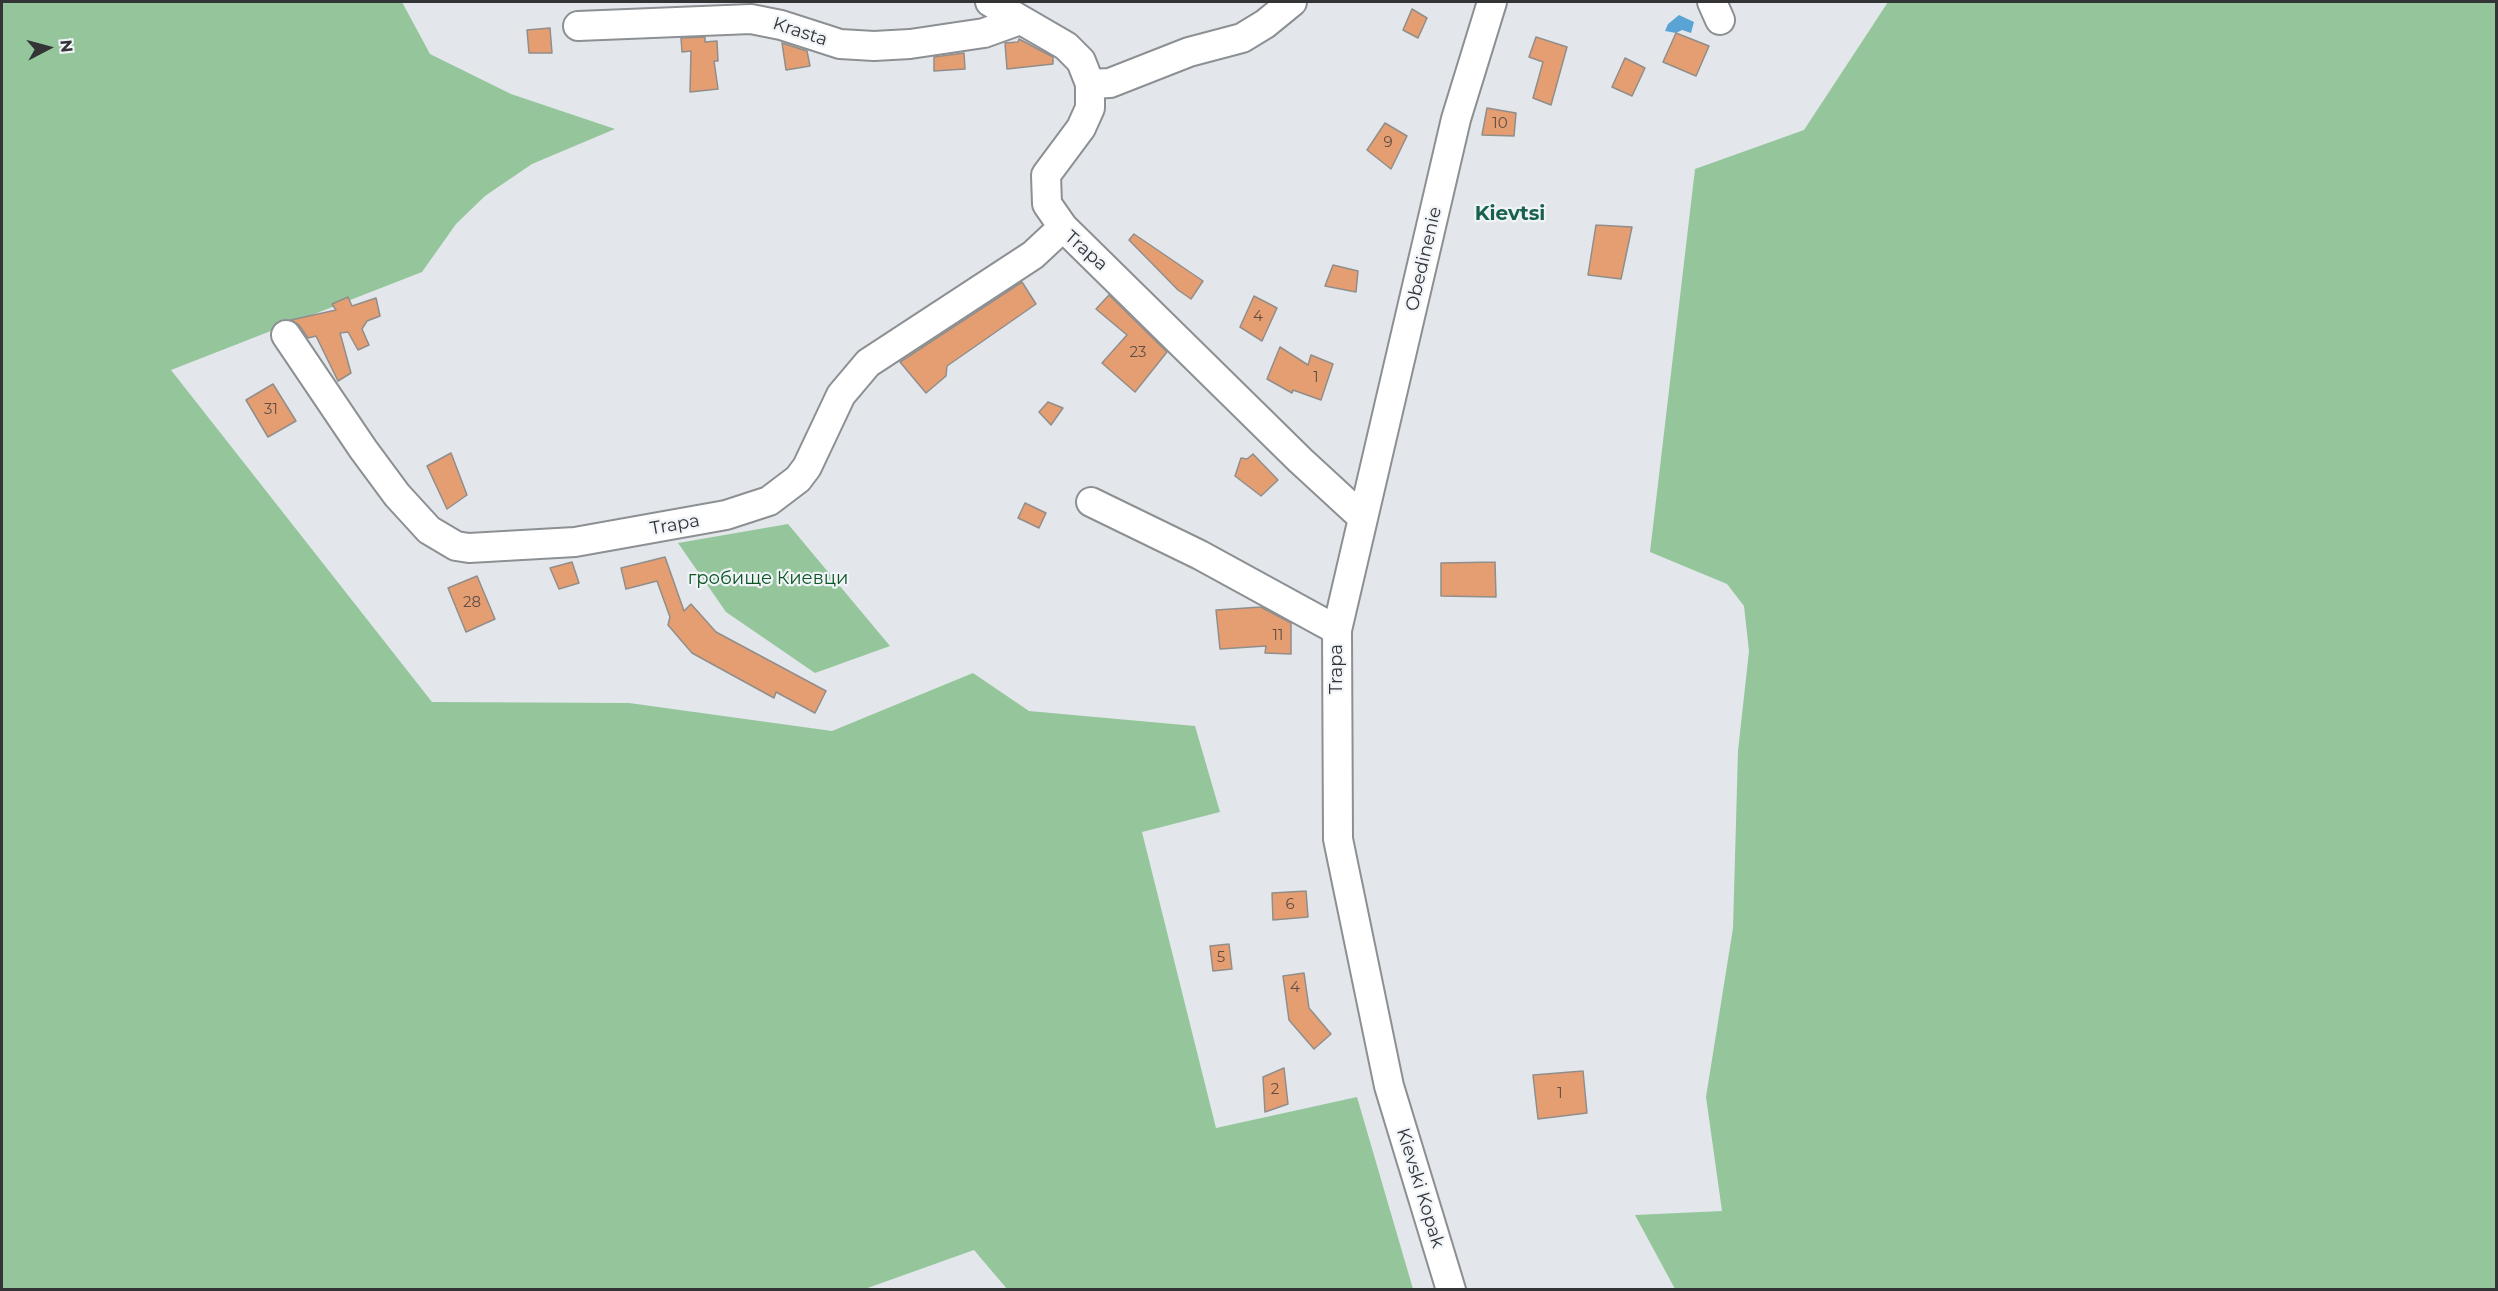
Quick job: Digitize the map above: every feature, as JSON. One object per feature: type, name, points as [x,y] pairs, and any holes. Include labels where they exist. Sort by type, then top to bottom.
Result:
[{"type":"street","points":[[990,2],[1066,46],[1081,61],[1090,84],[1090,108],[1082,128],[1046,176],[1047,204],[1063,228]]},
{"type":"street","points":[[1090,84],[1110,83],[1189,52],[1242,38],[1265,24],[1292,2]]},
{"type":"street","name":"Obedinenie","points":[[1362,518],[1456,119],[1492,2]]},
{"type":"street","name":"Krasta","points":[[578,26],[751,19],[781,25],[840,44],[873,46],[910,44],[984,33],[1020,20]]},
{"type":"street","name":"Trapa","points":[[286,335],[370,458],[429,530],[456,546],[469,548],[516,548],[575,542],[726,515],[769,501],[798,479],[807,467],[842,394],[868,363],[1033,255],[1063,228],[1362,518],[1337,630],[1338,839],[1389,1086]]},
{"type":"street","points":[[1091,502],[1200,555],[1337,630]]},
{"type":"street","name":"Kievski Kopak","points":[[1389,1086],[1451,1290]]},
{"type":"green space","points":[[2,2],[402,2],[430,54],[511,94],[615,129],[532,164],[485,196],[456,224],[422,272],[171,370],[432,702],[629,703],[832,731],[973,673],[1029,711],[1195,726],[1220,812],[1142,832],[1216,1128],[1357,1097],[1413,1289],[1007,1289],[974,1250],[862,1290],[2,1290]]},
{"type":"green space","points":[[1888,2],[2496,2],[2496,1289],[1675,1289],[1635,1215],[1722,1211],[1706,1097],[1733,928],[1738,751],[1749,651],[1744,606],[1727,584],[1650,552],[1695,169],[1804,130]]},
{"type":"green space","name":"гробище Киевци","points":[[788,524],[890,646],[815,673],[726,612],[678,543]]},
{"type":"water","points":[[1679,15],[1694,22],[1691,33],[1682,30],[1676,33],[1665,31],[1668,24]]},
{"type":"building","points":[[1412,9],[1427,18],[1418,38],[1403,30]]},
{"type":"building","points":[[550,28],[552,53],[529,53],[527,30]]},
{"type":"building","points":[[1676,33],[1709,46],[1696,76],[1663,62]]},
{"type":"building","points":[[705,37],[705,42],[717,41],[718,61],[714,61],[718,89],[690,92],[691,51],[682,52],[681,38]]},
{"type":"building","points":[[1536,37],[1567,47],[1551,105],[1533,98],[1543,62],[1529,57]]},
{"type":"building","points":[[1019,39],[1053,57],[1053,64],[1007,69],[1005,43],[1018,42]]},
{"type":"building","points":[[782,43],[807,51],[810,66],[786,70]]},
{"type":"building","points":[[964,53],[965,69],[934,71],[934,57]]},
{"type":"building","points":[[1625,58],[1645,68],[1632,96],[1612,87]]},
{"type":"building","points":[[1487,108],[1516,113],[1514,136],[1482,135]]},
{"type":"building","points":[[1385,123],[1407,136],[1391,169],[1367,150]]},
{"type":"building","points":[[1596,225],[1632,227],[1621,279],[1588,275]]},
{"type":"building","points":[[1134,234],[1203,281],[1191,299],[1178,290],[1129,240]]},
{"type":"building","points":[[1333,265],[1358,271],[1356,292],[1325,286]]},
{"type":"building","points":[[1022,282],[1036,304],[947,366],[946,376],[926,393],[900,362]]},
{"type":"building","points":[[1109,295],[1167,352],[1135,392],[1102,363],[1127,335],[1096,309]]},
{"type":"building","points":[[1254,296],[1277,308],[1262,341],[1240,327]]},
{"type":"building","points":[[348,297],[352,306],[376,298],[380,316],[367,321],[362,329],[369,345],[358,350],[348,332],[340,333],[351,373],[338,381],[316,336],[308,338],[299,325],[291,320],[336,310],[332,304]]},
{"type":"building","points":[[1280,347],[1308,365],[1311,355],[1333,364],[1321,400],[1293,390],[1292,393],[1267,379]]},
{"type":"building","points":[[273,384],[296,421],[268,437],[246,400]]},
{"type":"building","points":[[1048,402],[1063,408],[1051,425],[1039,412]]},
{"type":"building","points":[[451,453],[467,495],[447,509],[427,466]]},
{"type":"building","points":[[1253,454],[1278,480],[1261,496],[1235,476],[1241,458],[1247,459]]},
{"type":"building","points":[[1025,503],[1046,513],[1039,528],[1018,518]]},
{"type":"building","points":[[665,557],[684,611],[691,604],[716,632],[826,691],[815,713],[776,692],[774,698],[692,653],[668,625],[670,617],[657,581],[626,589],[621,568]]},
{"type":"building","points":[[572,562],[579,583],[559,589],[550,568]]},
{"type":"building","points":[[1495,562],[1496,597],[1441,596],[1441,563]]},
{"type":"building","points":[[477,576],[495,619],[466,632],[448,588]]},
{"type":"building","points":[[1261,607],[1291,623],[1291,654],[1265,653],[1266,646],[1220,649],[1216,610]]},
{"type":"building","points":[[1306,891],[1308,917],[1273,920],[1272,893]]},
{"type":"building","points":[[1229,944],[1232,969],[1213,971],[1210,946]]},
{"type":"building","points":[[1304,973],[1309,1008],[1331,1034],[1314,1049],[1289,1020],[1283,976]]},
{"type":"building","points":[[1284,1068],[1288,1104],[1265,1112],[1263,1077]]},
{"type":"building","points":[[1583,1071],[1587,1113],[1538,1119],[1533,1075]]},
{"type":"district","name":"Kievtsi","points":[[1510,214]]}]
